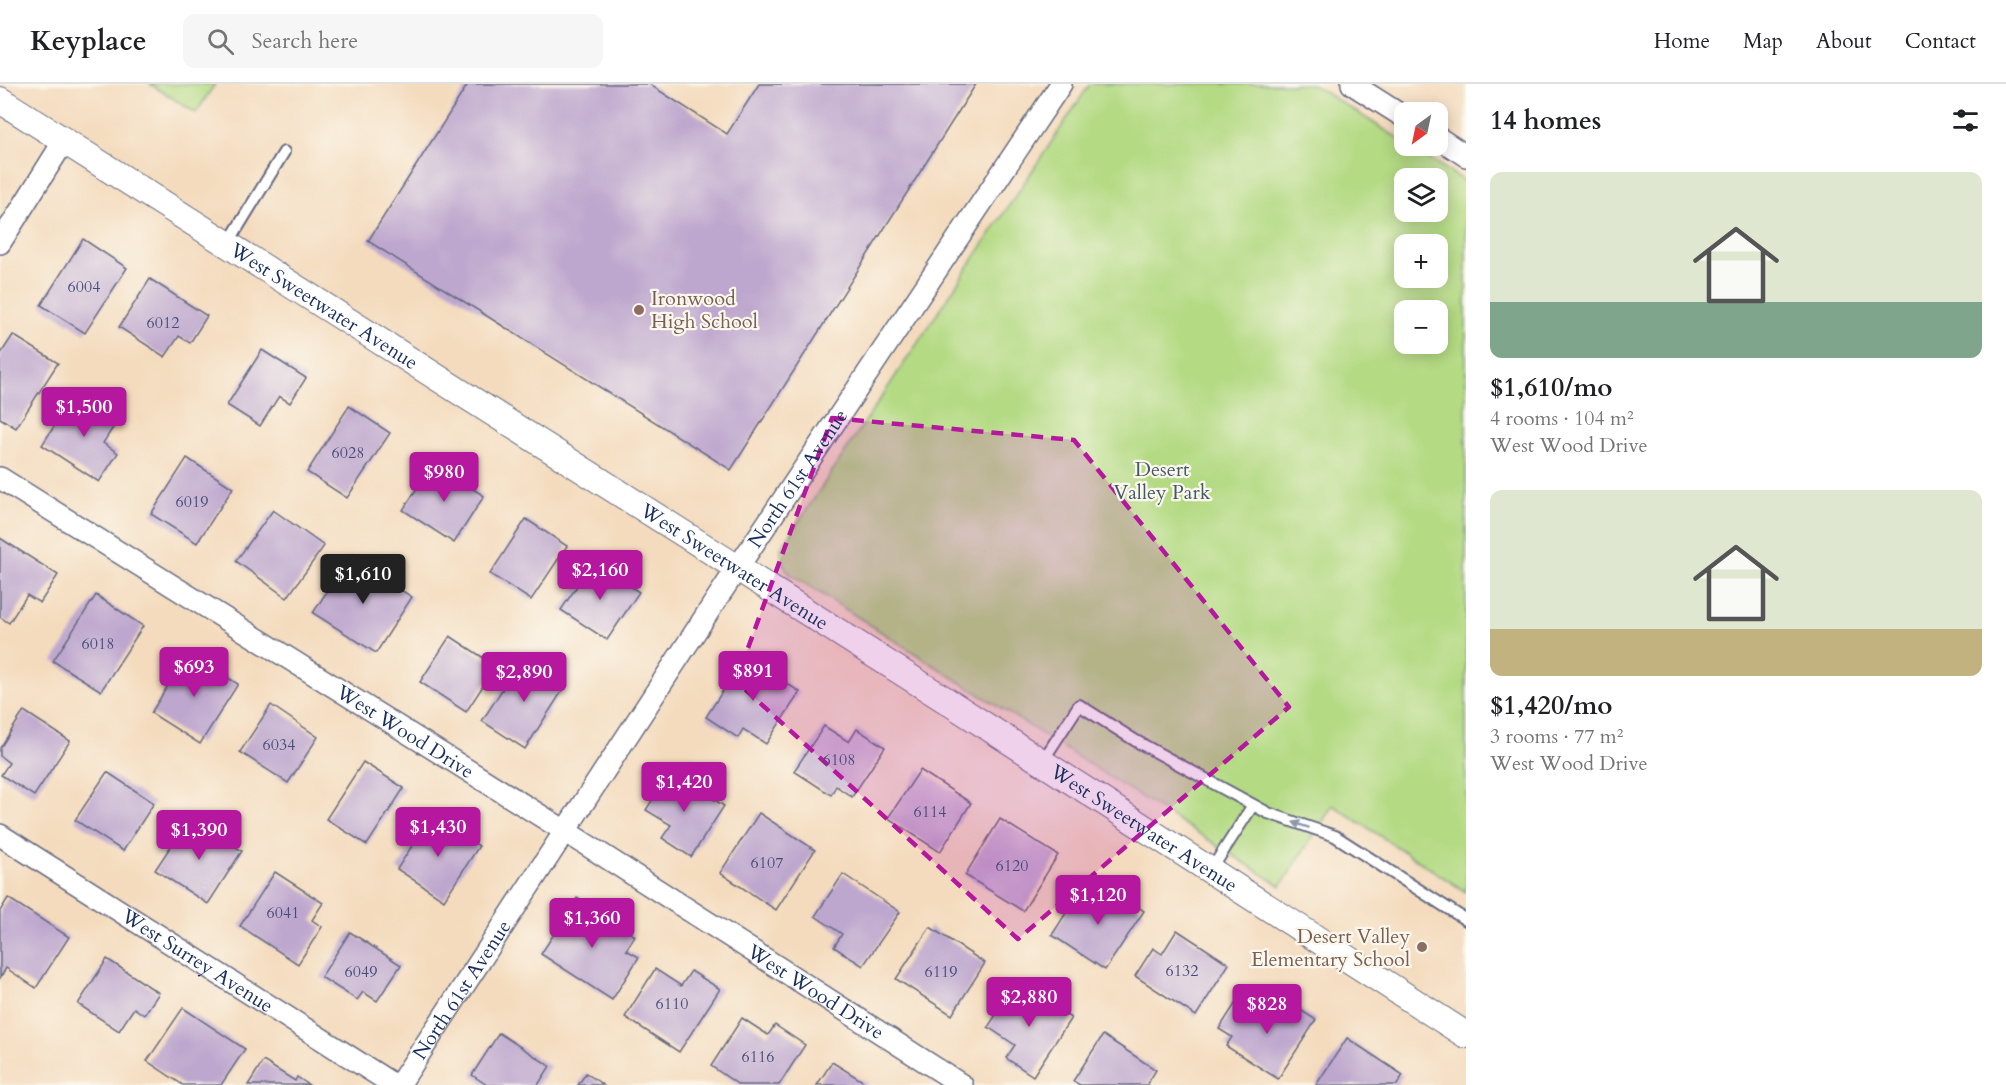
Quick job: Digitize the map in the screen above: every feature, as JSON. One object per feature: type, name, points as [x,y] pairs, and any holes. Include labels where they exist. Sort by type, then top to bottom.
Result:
[{"type":"street","name":"North 61st Avenue","points":[[399,1085],[737,568],[1061,84]]},
{"type":"street","points":[[1352,84],[1394,111]]},
{"type":"street","name":"West Sweetwater Avenue","points":[[0,100],[1042,762],[1466,1035]]},
{"type":"street","points":[[0,243],[64,141]]},
{"type":"street","points":[[1448,144],[1466,156]]},
{"type":"street","name":"West Wood Drive","points":[[0,478],[565,831],[962,1085]]},
{"type":"street","name":"West Surrey Avenue","points":[[0,835],[394,1085]]},
{"type":"lane","points":[[227,245],[284,152]]},
{"type":"lane","points":[[1042,762],[1079,705],[1136,741],[1268,813],[1335,836],[1466,920]]},
{"type":"lane","points":[[1211,870],[1254,805]]},
{"type":"highlighted area","points":[[832,418],[1074,440],[1289,707],[1018,939],[736,681]]},
{"type":"green space","points":[[150,84],[215,84],[196,113]]},
{"type":"green space","name":"Desert Valley Park","points":[[1090,84],[1312,84],[1394,136],[1394,156],[1425,156],[1444,168],[1394,168],[1394,222],[1448,222],[1448,171],[1466,182],[1466,892],[1333,805],[1281,886],[790,574],[782,562],[781,548]]},
{"type":"building","name":"Ironwood High School","points":[[468,84],[649,84],[727,134],[759,84],[976,84],[731,470],[368,241]]},
{"type":"building","points":[[83,239],[127,268],[85,333],[41,305]]},
{"type":"building","points":[[150,279],[207,316],[190,343],[179,336],[165,357],[119,327]]},
{"type":"building","points":[[13,335],[58,363],[16,428],[0,418],[0,355]]},
{"type":"building","points":[[262,350],[306,378],[290,403],[279,396],[260,426],[227,405]]},
{"type":"building","points":[[76,393],[118,420],[103,443],[118,453],[99,482],[42,445]]},
{"type":"building","points":[[349,406],[390,433],[347,498],[307,472]]},
{"type":"building","points":[[187,458],[233,488],[197,543],[151,514]]},
{"type":"building","points":[[433,463],[484,496],[454,543],[403,510]]},
{"type":"building","points":[[273,510],[324,546],[287,598],[236,561]]},
{"type":"building","points":[[526,519],[567,546],[531,600],[490,574]]},
{"type":"building","points":[[0,538],[58,575],[40,603],[27,595],[9,623],[0,617]]},
{"type":"building","points":[[349,557],[412,597],[376,653],[313,613]]},
{"type":"building","points":[[593,562],[639,592],[607,640],[561,610]]},
{"type":"building","points":[[96,595],[143,626],[101,691],[53,661]]},
{"type":"building","points":[[450,636],[496,666],[466,712],[420,682]]},
{"type":"building","points":[[188,653],[238,684],[200,744],[151,713]]},
{"type":"building","points":[[745,656],[800,692],[766,744],[743,729],[738,738],[706,717]]},
{"type":"building","points":[[523,657],[566,685],[525,749],[482,721]]},
{"type":"building","points":[[271,705],[318,737],[288,783],[240,752]]},
{"type":"building","points":[[24,711],[70,741],[34,796],[1,775],[9,763],[0,756],[0,748]]},
{"type":"building","points":[[824,726],[849,742],[857,729],[885,747],[852,797],[836,786],[831,795],[794,771]]},
{"type":"building","points":[[363,762],[404,788],[367,845],[326,819]]},
{"type":"building","points":[[920,770],[971,803],[940,852],[888,818]]},
{"type":"building","points":[[671,771],[724,806],[691,857],[662,838],[671,825],[646,810]]},
{"type":"building","points":[[107,772],[154,803],[123,851],[75,820]]},
{"type":"building","points":[[759,813],[815,850],[776,910],[720,873]]},
{"type":"building","points":[[432,815],[479,846],[444,900],[397,869]]},
{"type":"building","points":[[190,817],[242,851],[208,904],[155,870]]},
{"type":"building","points":[[1000,819],[1058,855],[1023,911],[965,875]]},
{"type":"building","points":[[275,872],[323,903],[312,920],[322,927],[298,964],[240,926]]},
{"type":"building","points":[[843,874],[900,912],[863,966],[834,947],[842,934],[815,916]]},
{"type":"building","points":[[1082,888],[1105,903],[1114,891],[1144,911],[1105,970],[1052,935]]},
{"type":"building","points":[[8,898],[69,937],[36,988],[6,968],[0,978],[0,911]]},
{"type":"building","points":[[577,898],[635,936],[626,950],[639,957],[612,1000],[541,954]]},
{"type":"building","points":[[930,927],[985,963],[952,1015],[896,979]]},
{"type":"building","points":[[1177,930],[1229,964],[1196,1016],[1135,976],[1153,948],[1162,954]]},
{"type":"building","points":[[350,932],[401,965],[377,1001],[363,992],[357,1000],[321,977]]},
{"type":"building","points":[[107,959],[159,993],[144,1015],[134,1008],[119,1031],[78,1004]]},
{"type":"building","points":[[655,969],[681,986],[691,971],[720,989],[679,1052],[625,1017]]},
{"type":"building","points":[[1017,983],[1071,1018],[1033,1076],[1006,1058],[1015,1045],[988,1027]]},
{"type":"building","points":[[1255,1000],[1279,1015],[1288,1002],[1316,1020],[1278,1079],[1226,1046],[1232,1037],[1219,1029],[1237,1001],[1249,1009]]},
{"type":"building","points":[[183,1008],[245,1049],[221,1085],[183,1085],[147,1061]]},
{"type":"building","points":[[742,1018],[768,1035],[775,1025],[805,1045],[779,1085],[739,1085],[711,1066]]},
{"type":"building","points":[[499,1033],[550,1066],[538,1085],[487,1085],[472,1075]]},
{"type":"building","points":[[1103,1035],[1156,1070],[1147,1085],[1080,1085],[1073,1081]]},
{"type":"building","points":[[1347,1038],[1403,1075],[1397,1085],[1316,1085]]},
{"type":"building","points":[[263,1061],[295,1081],[297,1077],[309,1085],[248,1085]]},
{"type":"building","points":[[832,1062],[869,1085],[817,1085]]},
{"type":"building","points":[[586,1073],[603,1085],[578,1085]]},
{"type":"place","name":"Ironwood High School","points":[[639,310]]},
{"type":"place","name":"Desert Valley Elementary School","points":[[1422,947]]}]
